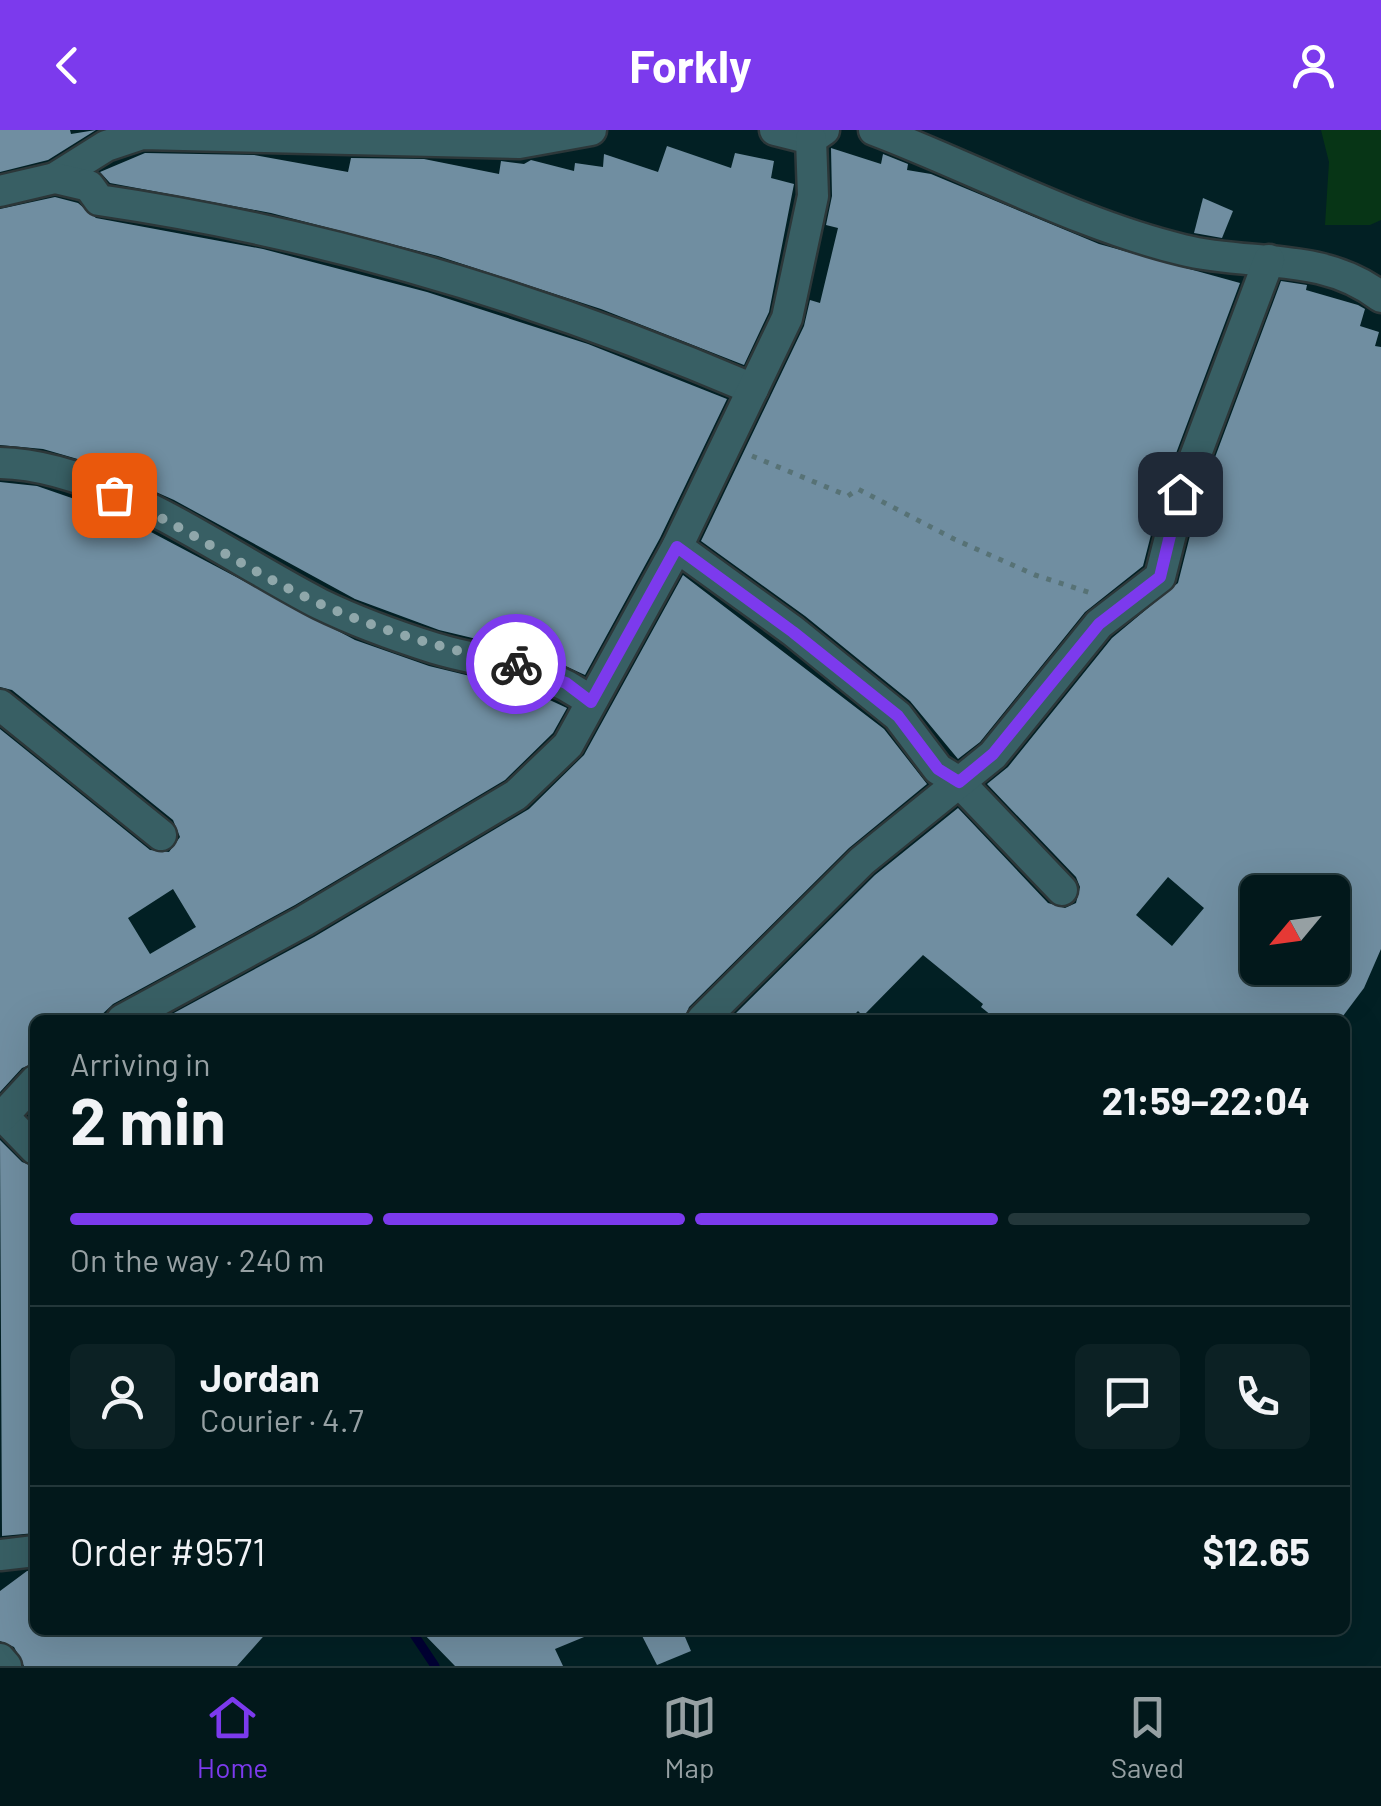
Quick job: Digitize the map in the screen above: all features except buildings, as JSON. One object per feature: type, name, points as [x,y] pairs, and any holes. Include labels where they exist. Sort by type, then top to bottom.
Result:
[{"type":"street","points":[[0,191],[55,178],[125,134],[519,144],[591,130]]},
{"type":"street","points":[[131,1015],[304,921],[516,795],[568,745],[677,547],[787,318],[813,196],[818,135],[775,130]]},
{"type":"street","points":[[874,130],[943,156],[996,183],[1182,250],[1226,256],[1265,272],[1326,266],[1362,282],[1381,297]]},
{"type":"street","points":[[55,178],[89,186],[99,200],[260,229],[576,317],[694,360],[754,389]]},
{"type":"street","points":[[707,1015],[862,861],[993,754],[1099,624],[1160,577],[1180,494],[1265,272]]},
{"type":"street","points":[[0,463],[28,464],[83,482],[175,522],[322,605],[435,648],[514,663],[566,683],[591,702]]},
{"type":"street","points":[[677,547],[898,716],[938,769],[959,782],[1062,890]]},
{"type":"street","points":[[1,707],[161,835]]},
{"type":"street","points":[[30,1086],[1,1115],[30,1145]]},
{"type":"street","points":[[0,1658],[6,1666]]},
{"type":"path","points":[[728,442],[758,459],[848,496],[858,489],[924,525],[1035,575],[1105,595],[1121,592],[1132,599]]},
{"type":"green space","points":[[1321,130],[1381,130],[1381,220],[1370,225],[1325,225],[1329,162]]},
{"type":"waterway","points":[[414,1635],[435,1666]]},
{"type":"way so far","points":[[114,495],[175,522],[322,605],[435,648],[516,664]]},
{"type":"route","points":[[516,664],[566,683],[591,702],[677,547],[898,716],[938,769],[959,782],[993,754],[1099,624],[1160,577],[1180,494]]}]
